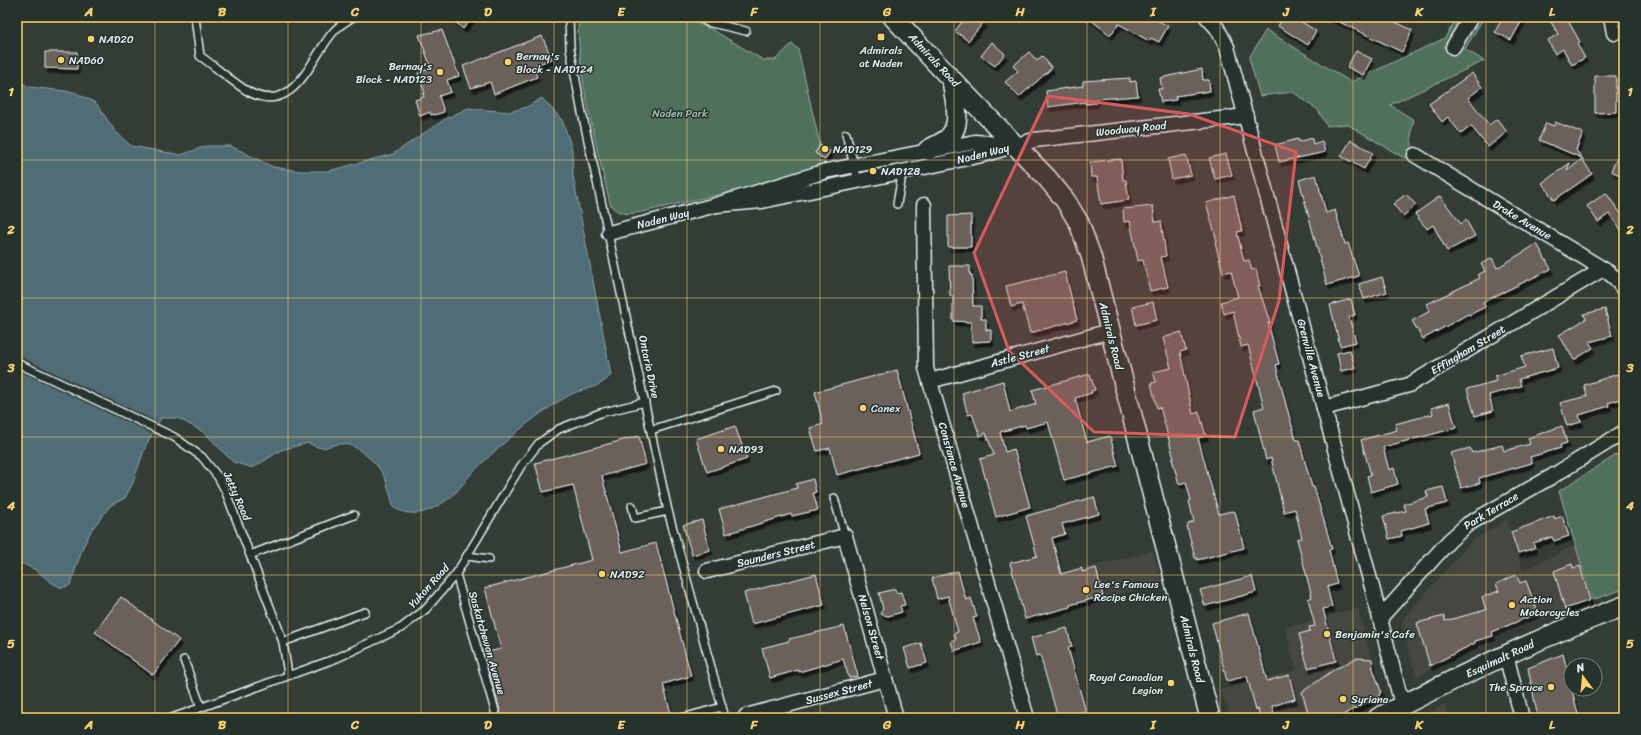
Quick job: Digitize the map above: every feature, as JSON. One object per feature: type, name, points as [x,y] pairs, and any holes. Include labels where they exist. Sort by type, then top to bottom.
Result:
[{"type":"main road","name":"Admirals Road","points":[[893,17],[952,80],[1017,145],[1065,200],[1079,223],[1091,256],[1210,718]]},
{"type":"main road","points":[[928,150],[948,139],[954,130],[957,114],[952,80]]},
{"type":"main road","name":"Esquimalt Road","points":[[1379,718],[1402,705],[1506,655],[1584,621],[1624,606]]},
{"type":"street","name":"Grenville Avenue","points":[[1207,17],[1218,28],[1225,40],[1402,705]]},
{"type":"street","points":[[1453,47],[1471,17]]},
{"type":"street","points":[[1611,17],[1614,33]]},
{"type":"street","name":"Woodway Road","points":[[1017,145],[1034,140],[1246,116]]},
{"type":"street","name":"Naden Way","points":[[609,233],[716,205],[826,171],[898,155],[975,142],[1017,145]]},
{"type":"street","name":"Naden Way","points":[[716,205],[762,201],[982,155],[1017,145]]},
{"type":"street","name":"Drake Avenue","points":[[1415,155],[1603,270],[1616,279],[1624,290]]},
{"type":"street","name":"Constance Avenue","points":[[924,206],[926,368],[1027,718]]},
{"type":"street","name":"Effingham Street","points":[[1324,408],[1409,385],[1603,270]]},
{"type":"street","name":"Astle Street","points":[[930,381],[1110,331]]},
{"type":"street","name":"Park Terrace","points":[[1380,618],[1449,541],[1468,524],[1551,477],[1624,432]]},
{"type":"street","name":"Saunders Street","points":[[707,572],[845,536]]},
{"type":"street","name":"Nelson Street","points":[[845,536],[896,718]]},
{"type":"street","points":[[1506,655],[1522,718]]},
{"type":"street","name":"Sussex Street","points":[[746,716],[885,679]]},
{"type":"lane","points":[[195,17],[200,56],[250,92],[266,97],[278,95],[294,88],[304,77],[335,30],[353,17]]},
{"type":"lane","name":"Ontario Drive","points":[[569,17],[570,48],[668,511],[725,718]]},
{"type":"lane","points":[[700,17],[707,22],[746,31]]},
{"type":"lane","points":[[846,134],[858,181]]},
{"type":"lane","points":[[897,204],[901,181],[898,155]]},
{"type":"lane","name":"Jetty Road","points":[[17,363],[174,437],[194,449],[210,466],[218,477],[283,642],[288,675]]},
{"type":"lane","points":[[651,430],[776,391]]},
{"type":"lane","name":"Yukon Road","points":[[172,718],[343,656],[401,628],[426,609],[456,574],[521,466],[539,443],[559,429],[600,413],[645,402]]},
{"type":"lane","points":[[834,498],[845,536]]},
{"type":"lane","points":[[632,506],[635,518],[668,511]]},
{"type":"lane","points":[[250,555],[354,515]]},
{"type":"lane","points":[[467,556],[490,559]]},
{"type":"lane","name":"Saskatchewan Avenue","points":[[456,574],[497,718]]},
{"type":"lane","points":[[283,642],[365,612]]},
{"type":"lane","points":[[184,660],[201,707]]},
{"type":"lane","points":[[682,718],[722,708]]},
{"type":"highlighted area","points":[[1048,96],[1189,114],[1296,152],[1279,301],[1235,437],[1094,432],[1009,351],[974,253]]},
{"type":"shaded area","points":[[1507,520],[1523,571],[1575,545],[1592,600],[1495,637],[1416,677],[1401,621],[1473,540]]},
{"type":"shaded area","points":[[1153,551],[1162,583],[1082,603],[1074,571]]},
{"type":"shaded area","points":[[1358,608],[1381,695],[1338,718],[1230,718],[1226,703],[1220,690],[1296,670],[1285,628]]},
{"type":"shaded area","points":[[1445,704],[1449,718],[1420,718]]},
{"type":"green space","name":"Naden Park","points":[[578,17],[683,17],[711,29],[763,60],[775,60],[792,44],[798,49],[820,145],[815,153],[823,159],[824,164],[743,189],[642,212],[628,214],[617,211],[610,204],[584,88]]},
{"type":"green space","points":[[1457,17],[1484,17],[1465,49],[1484,61],[1390,105],[1414,120],[1411,138],[1415,155],[1404,158],[1347,124],[1327,126],[1318,110],[1293,92],[1260,96],[1249,58],[1266,30],[1351,82],[1445,38]]},
{"type":"green space","points":[[1624,450],[1624,589],[1592,600],[1559,491]]},
{"type":"water","points":[[17,80],[29,87],[74,92],[96,103],[115,131],[131,146],[181,155],[206,146],[231,146],[273,167],[299,171],[329,171],[393,154],[445,119],[468,108],[509,112],[527,107],[542,98],[562,120],[572,149],[573,176],[611,375],[600,384],[572,394],[554,404],[519,430],[486,459],[451,497],[434,508],[421,513],[408,513],[394,508],[387,483],[381,471],[371,459],[358,449],[346,444],[337,444],[323,448],[308,443],[281,450],[253,468],[233,462],[205,433],[178,418],[161,418],[146,445],[132,485],[125,498],[111,505],[92,529],[83,547],[70,585],[62,588],[52,583],[36,570],[17,561]]},
{"type":"pier","points":[[17,355],[158,422],[152,434],[17,370]]},
{"type":"building","points":[[450,17],[473,17],[463,29]]},
{"type":"building","points":[[966,17],[978,17],[984,22],[968,41],[955,31]]},
{"type":"building","points":[[1087,17],[1151,17],[1168,26],[1159,42],[1151,38],[1149,41],[1119,24],[1110,35]]},
{"type":"building","points":[[1284,17],[1294,17],[1316,31],[1308,45],[1278,26]]},
{"type":"building","points":[[1329,17],[1385,17],[1412,30],[1402,52]]},
{"type":"building","points":[[1503,17],[1524,17],[1511,40],[1495,32]]},
{"type":"building","points":[[1548,17],[1566,17],[1580,42],[1577,44],[1585,58],[1572,65],[1563,49],[1555,54],[1548,40],[1558,34]]},
{"type":"building","name":"Bernay's Block - NAD123","points":[[442,30],[459,76],[447,80],[451,92],[439,96],[444,112],[431,115],[430,112],[420,116],[415,100],[424,97],[423,94],[425,93],[418,73],[431,68],[419,35]]},
{"type":"building","name":"Bernay's Block - NAD124","points":[[542,36],[552,59],[533,66],[537,77],[494,94],[490,82],[471,88],[463,66]]},
{"type":"building","points":[[992,42],[1005,54],[995,66],[981,56]]},
{"type":"building","points":[[1356,51],[1372,59],[1363,75],[1347,67]]},
{"type":"building","name":"NAD60","points":[[45,52],[77,52],[77,69],[45,68]]},
{"type":"building","points":[[1029,52],[1037,61],[1042,56],[1052,68],[1019,97],[1005,82],[1018,71],[1013,66]]},
{"type":"building","points":[[1202,69],[1203,80],[1209,80],[1210,91],[1175,96],[1176,100],[1161,102],[1158,89],[1162,89],[1160,78]]},
{"type":"building","points":[[1472,73],[1482,87],[1468,98],[1489,125],[1497,119],[1507,132],[1488,147],[1471,126],[1461,134],[1448,117],[1442,122],[1429,104]]},
{"type":"building","points":[[1595,76],[1616,76],[1616,112],[1595,113]]},
{"type":"building","points":[[1130,78],[1130,82],[1136,81],[1138,96],[1096,99],[1097,103],[1085,104],[1085,102],[1048,107],[1046,91],[1083,86],[1083,81]]},
{"type":"building","points":[[1555,122],[1583,133],[1576,150],[1582,158],[1539,140],[1546,123],[1554,126]]},
{"type":"building","points":[[1312,138],[1313,144],[1322,141],[1325,152],[1279,162],[1275,145],[1298,139],[1299,142]]},
{"type":"building","points":[[1351,140],[1373,153],[1364,169],[1341,156]]},
{"type":"building","points":[[1624,143],[1624,177],[1611,171]]},
{"type":"building","name":"NAD129","points":[[820,145],[830,151],[825,160],[815,153]]},
{"type":"building","points":[[1226,154],[1232,175],[1215,179],[1209,158]]},
{"type":"building","points":[[1186,155],[1191,175],[1172,179],[1168,159]]},
{"type":"building","points":[[1121,159],[1123,180],[1126,180],[1129,200],[1101,204],[1097,177],[1091,177],[1090,162]]},
{"type":"building","points":[[1582,159],[1592,174],[1554,200],[1542,183],[1570,163],[1567,171]]},
{"type":"building","points":[[1316,175],[1326,213],[1335,210],[1345,244],[1348,243],[1359,276],[1327,285],[1299,180]]},
{"type":"building","points":[[1606,193],[1624,218],[1624,234],[1609,214],[1598,222],[1587,206]]},
{"type":"building","points":[[1406,194],[1416,205],[1403,216],[1393,204]]},
{"type":"building","points":[[1234,195],[1242,231],[1237,232],[1244,261],[1249,260],[1252,270],[1256,269],[1260,286],[1258,286],[1270,323],[1268,323],[1279,364],[1276,365],[1286,405],[1296,440],[1299,440],[1332,549],[1329,550],[1337,584],[1327,587],[1332,607],[1323,609],[1336,661],[1308,668],[1299,634],[1310,631],[1309,627],[1315,626],[1308,599],[1312,597],[1297,539],[1302,538],[1295,509],[1284,512],[1271,458],[1266,460],[1254,410],[1264,407],[1248,345],[1241,347],[1233,311],[1224,314],[1221,302],[1238,297],[1231,271],[1223,273],[1215,242],[1217,241],[1206,203]]},
{"type":"building","points":[[1440,196],[1461,224],[1466,220],[1475,236],[1447,251],[1433,225],[1427,229],[1415,214]]},
{"type":"building","points":[[1153,206],[1155,222],[1161,221],[1166,256],[1161,257],[1168,287],[1150,291],[1143,260],[1138,261],[1130,221],[1124,222],[1123,209]]},
{"type":"building","points":[[971,215],[971,247],[948,247],[948,216]]},
{"type":"building","points":[[1537,244],[1551,269],[1483,302],[1485,307],[1469,315],[1468,314],[1423,339],[1412,321],[1430,311],[1427,304],[1480,278],[1478,275],[1485,271],[1481,264],[1492,258],[1497,268]]},
{"type":"building","points":[[949,266],[970,266],[970,275],[972,275],[973,306],[981,306],[981,319],[986,319],[986,330],[991,330],[991,341],[972,342],[971,322],[953,321],[953,296],[950,296]]},
{"type":"building","points":[[1065,272],[1077,320],[1030,333],[1022,304],[1011,307],[1006,286]]},
{"type":"building","points":[[1382,277],[1387,292],[1364,299],[1359,284]]},
{"type":"building","points":[[1351,299],[1355,315],[1349,317],[1356,342],[1340,346],[1330,305]]},
{"type":"building","points":[[1153,302],[1157,320],[1136,325],[1132,307]]},
{"type":"building","points":[[1605,309],[1612,336],[1589,342],[1593,348],[1574,360],[1559,335],[1586,319],[1584,314]]},
{"type":"building","points":[[1181,332],[1186,350],[1180,352],[1193,414],[1199,412],[1206,436],[1198,438],[1219,514],[1232,511],[1235,512],[1244,548],[1197,560],[1197,558],[1195,558],[1187,527],[1188,524],[1194,522],[1189,501],[1191,500],[1186,482],[1179,484],[1160,407],[1157,408],[1151,383],[1156,382],[1153,372],[1171,368],[1163,338]]},
{"type":"building","points":[[1553,348],[1558,368],[1519,379],[1521,386],[1489,395],[1493,411],[1475,416],[1467,389],[1496,381],[1495,376],[1525,367],[1521,356]]},
{"type":"building","points":[[1350,350],[1355,368],[1341,371],[1337,353]]},
{"type":"building","name":"Canex","points":[[897,370],[919,453],[837,475],[830,448],[817,451],[810,428],[823,424],[815,392]]},
{"type":"building","points":[[1624,372],[1624,398],[1608,403],[1609,406],[1579,415],[1581,422],[1567,426],[1560,403],[1587,396],[1584,385]]},
{"type":"building","points":[[1090,374],[1095,390],[1091,391],[1092,393],[1075,398],[1087,442],[1110,436],[1118,466],[1064,480],[1048,422],[1026,428],[1025,425],[1000,432],[1005,452],[1014,449],[1030,507],[996,517],[980,459],[994,455],[986,433],[980,436],[972,414],[968,415],[962,393],[1003,381],[1010,412],[1036,404],[1032,390]]},
{"type":"building","points":[[1449,403],[1456,428],[1383,447],[1389,470],[1394,468],[1398,484],[1371,492],[1367,476],[1371,475],[1361,440],[1397,430],[1395,424],[1433,414],[1431,408]]},
{"type":"building","name":"NAD93","points":[[735,426],[747,459],[707,472],[696,439]]},
{"type":"building","points":[[1562,426],[1567,443],[1560,445],[1561,448],[1530,457],[1532,463],[1479,478],[1480,483],[1461,488],[1451,453],[1470,448],[1472,453],[1502,445],[1504,451],[1530,444],[1528,438]]},
{"type":"building","name":"NAD92","points":[[639,436],[646,464],[602,476],[622,552],[656,543],[691,676],[663,684],[671,714],[656,718],[639,718],[638,715],[628,718],[502,718],[484,653],[501,649],[485,588],[592,560],[573,485],[543,492],[535,463]]},
{"type":"building","points":[[813,479],[816,492],[813,493],[818,510],[792,516],[791,514],[726,534],[719,509],[797,488],[796,484]]},
{"type":"building","points":[[1443,487],[1447,503],[1425,509],[1429,523],[1401,531],[1402,536],[1389,539],[1383,516],[1406,511],[1404,504],[1428,497],[1426,491]]},
{"type":"building","points":[[1094,497],[1099,514],[1062,524],[1065,534],[1052,538],[1061,574],[1082,568],[1082,572],[1096,568],[1103,596],[1070,605],[1070,607],[1025,619],[1010,563],[1037,556],[1026,516]]},
{"type":"building","points":[[1554,516],[1555,519],[1562,516],[1569,536],[1554,541],[1552,537],[1533,543],[1535,548],[1518,553],[1511,532]]},
{"type":"building","points":[[702,520],[710,550],[692,555],[683,525]]},
{"type":"building","points":[[1572,564],[1573,568],[1580,566],[1590,600],[1565,609],[1554,571]]},
{"type":"building","points":[[958,571],[966,600],[971,598],[977,617],[973,618],[981,642],[954,651],[951,641],[956,639],[954,633],[958,632],[948,596],[937,599],[932,578]]},
{"type":"building","points":[[816,574],[824,605],[752,624],[744,593]]},
{"type":"building","points":[[1516,575],[1520,583],[1526,581],[1538,613],[1492,632],[1493,636],[1475,641],[1475,643],[1430,666],[1417,623],[1444,616],[1445,621],[1486,610],[1482,597],[1499,591],[1496,584]]},
{"type":"building","points":[[1252,576],[1256,592],[1205,606],[1200,590]]},
{"type":"building","points":[[895,589],[896,593],[901,592],[905,605],[900,606],[902,612],[888,616],[880,614],[883,609],[879,593]]},
{"type":"building","points":[[121,597],[179,640],[153,675],[95,632]]},
{"type":"building","points":[[1249,613],[1267,681],[1289,675],[1295,699],[1272,706],[1275,718],[1260,718],[1258,709],[1256,710],[1247,676],[1227,681],[1212,623]]},
{"type":"building","points":[[844,626],[858,676],[849,678],[843,659],[799,672],[798,670],[770,678],[762,648],[789,641],[789,639]]},
{"type":"building","points":[[1067,628],[1072,647],[1068,648],[1086,712],[1058,718],[1040,655],[1036,656],[1031,638]]},
{"type":"building","points":[[921,643],[927,663],[910,668],[904,648]]},
{"type":"building","name":"The Spruce","points":[[1563,654],[1563,697],[1574,697],[1579,718],[1538,718],[1528,668]]},
{"type":"building","points":[[1356,658],[1372,659],[1373,669],[1381,691],[1379,696],[1337,718],[1315,718],[1313,716],[1309,716],[1302,692],[1338,667]]},
{"type":"place","name":"Admirals at Naden","points":[[881,37]]},
{"type":"place","name":"NAD20","points":[[91,39]]},
{"type":"place","name":"NAD60","points":[[61,60]]},
{"type":"place","name":"Bernay's Block - NAD124","points":[[508,62]]},
{"type":"place","name":"Bernay's Block - NAD123","points":[[440,72]]},
{"type":"place","name":"NAD129","points":[[825,149]]},
{"type":"place","name":"NAD128","points":[[873,171]]},
{"type":"place","name":"Canex","points":[[863,408]]},
{"type":"place","name":"NAD93","points":[[721,449]]},
{"type":"place","name":"NAD92","points":[[602,574]]},
{"type":"place","name":"Lee's Famous Recipe Chicken","points":[[1086,590]]},
{"type":"place","name":"Action Motorcycles","points":[[1512,605]]},
{"type":"place","name":"Benjamin's Cafe","points":[[1327,634]]},
{"type":"place","name":"Royal Canadian Legion","points":[[1171,683]]},
{"type":"place","name":"The Spruce","points":[[1551,687]]},
{"type":"place","name":"Syriana","points":[[1343,699]]}]
